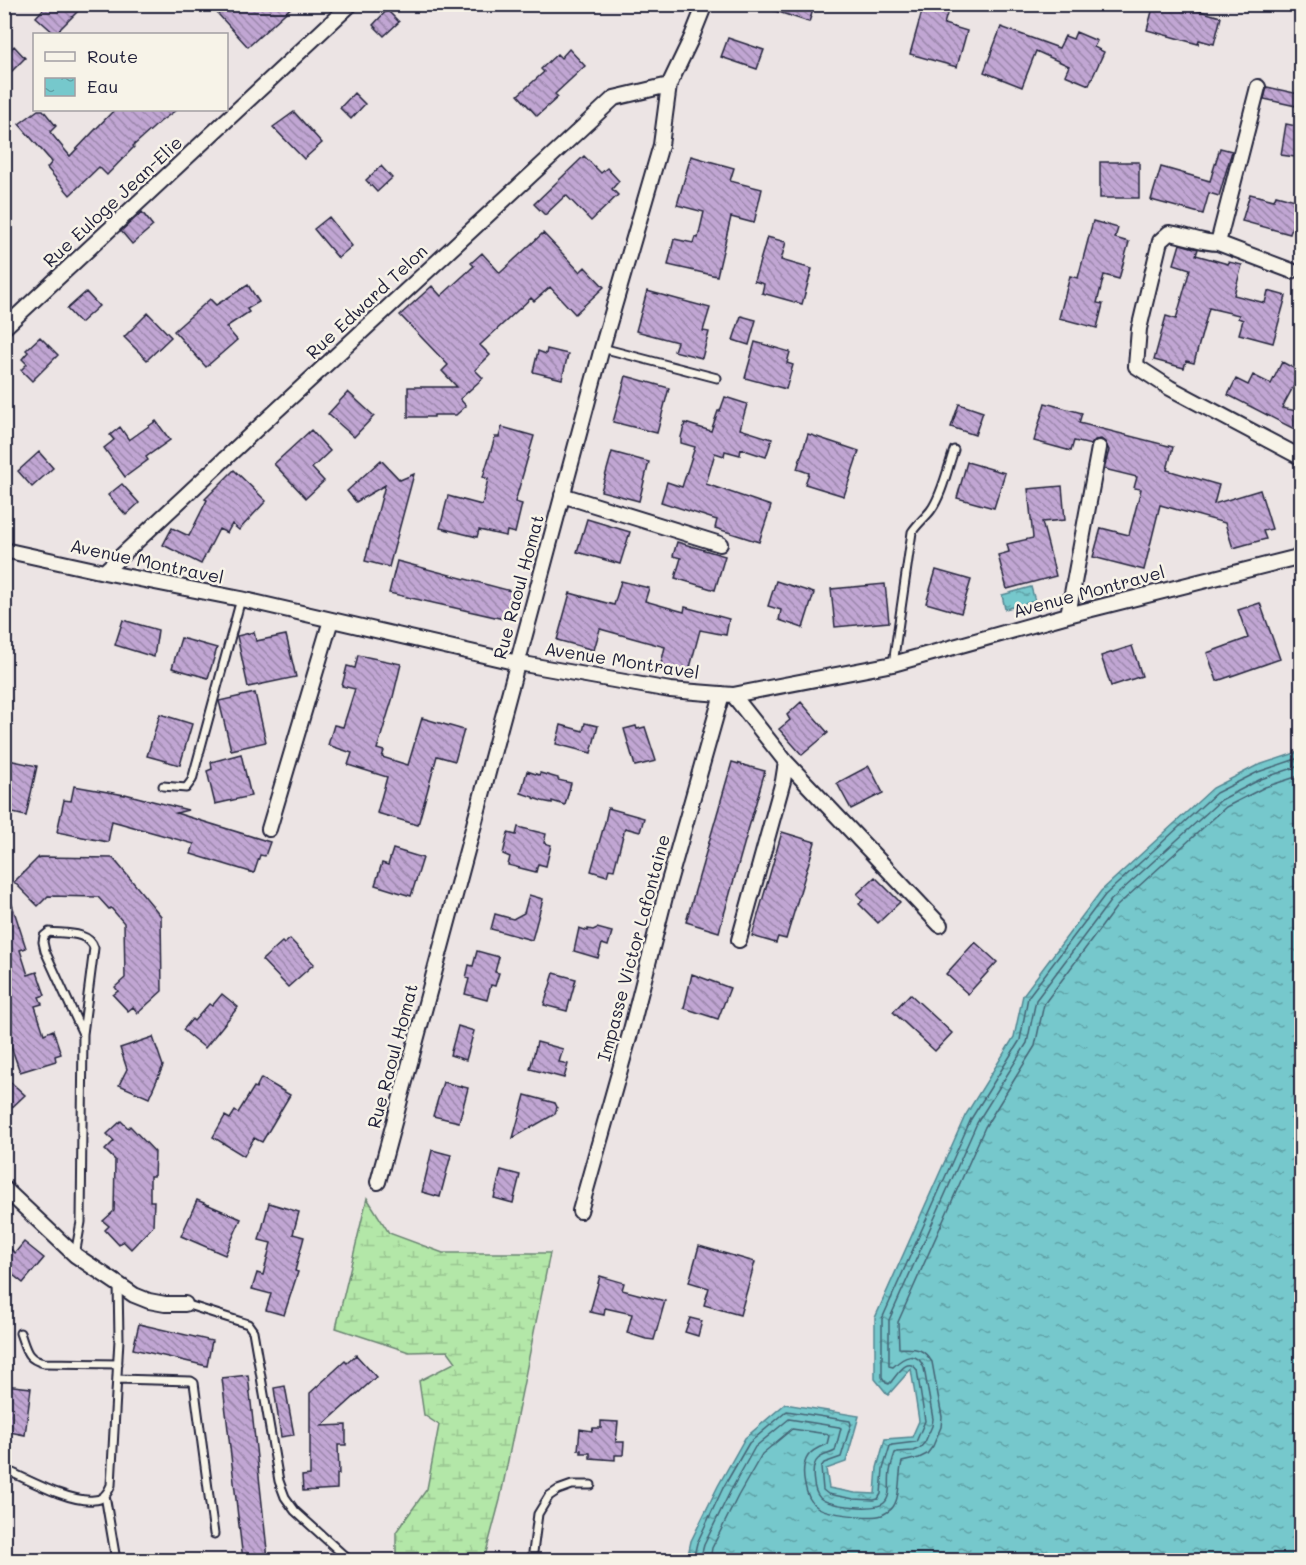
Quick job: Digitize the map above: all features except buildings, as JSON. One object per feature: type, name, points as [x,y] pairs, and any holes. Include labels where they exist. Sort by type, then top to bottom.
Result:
[{"type":"street","name":"Rue Euloge Jean-Elie","points":[[4,328],[351,4]]},
{"type":"street","name":"Rue Raoul Homat","points":[[378,1182],[602,348],[661,145],[669,85],[705,4]]},
{"type":"street","name":"Rue Edward Telon","points":[[104,572],[614,98],[669,85]]},
{"type":"street","points":[[1218,243],[1258,87]]},
{"type":"street","points":[[1292,271],[1218,243],[1207,243],[1181,234],[1169,233],[1160,241],[1138,329],[1136,366],[1170,388],[1302,458]]},
{"type":"street","points":[[1068,615],[1099,448]]},
{"type":"street","points":[[562,495],[720,544]]},
{"type":"street","name":"Avenue Montravel","points":[[4,550],[241,599],[518,663],[670,690],[727,694],[893,664],[1068,615],[1302,556]]},
{"type":"street","points":[[269,829],[331,620]]},
{"type":"street","points":[[727,694],[786,762],[940,925]]},
{"type":"street","name":"Impasse Victor Lafontaine","points":[[580,1211],[630,1034],[668,885],[727,694]]},
{"type":"street","points":[[739,940],[783,781],[786,762]]},
{"type":"street","points":[[4,1188],[75,1255],[134,1295],[148,1301],[185,1304]]},
{"type":"lane","points":[[602,348],[717,378]]},
{"type":"lane","points":[[893,664],[912,532],[932,510],[954,450]]},
{"type":"lane","points":[[163,786],[186,788],[192,780],[241,599]]},
{"type":"lane","points":[[75,1255],[81,1222],[83,1034],[94,948],[92,941],[86,937],[49,932],[44,936],[45,951],[83,1034]]},
{"type":"lane","points":[[4,1469],[49,1490],[75,1498],[93,1501],[105,1495],[111,1485],[119,1339],[118,1284]]},
{"type":"lane","points":[[185,1304],[250,1326],[253,1331],[279,1481],[285,1497],[295,1511],[349,1560]]},
{"type":"lane","points":[[20,1333],[28,1355],[37,1362],[118,1364]]},
{"type":"lane","points":[[117,1379],[191,1381],[194,1383],[214,1534]]},
{"type":"lane","points":[[532,1560],[538,1514],[549,1496],[573,1485],[591,1485]]},
{"type":"lane","points":[[105,1495],[116,1560]]},
{"type":"green space","points":[[367,1198],[389,1233],[443,1253],[550,1253],[500,1500],[484,1560],[396,1560],[396,1532],[427,1489],[439,1425],[424,1415],[419,1381],[456,1362],[448,1351],[409,1352],[336,1328]]},
{"type":"water","points":[[1031,587],[1035,601],[1005,609],[1002,595]]},
{"type":"water","points":[[1301,751],[1301,1560],[687,1560],[691,1541],[745,1438],[785,1404],[859,1416],[846,1462],[826,1469],[829,1488],[875,1494],[877,1468],[885,1439],[912,1437],[919,1421],[911,1369],[888,1395],[875,1379],[875,1318],[965,1116],[1014,1037],[1023,995],[1101,891],[1213,788],[1256,766]]}]
